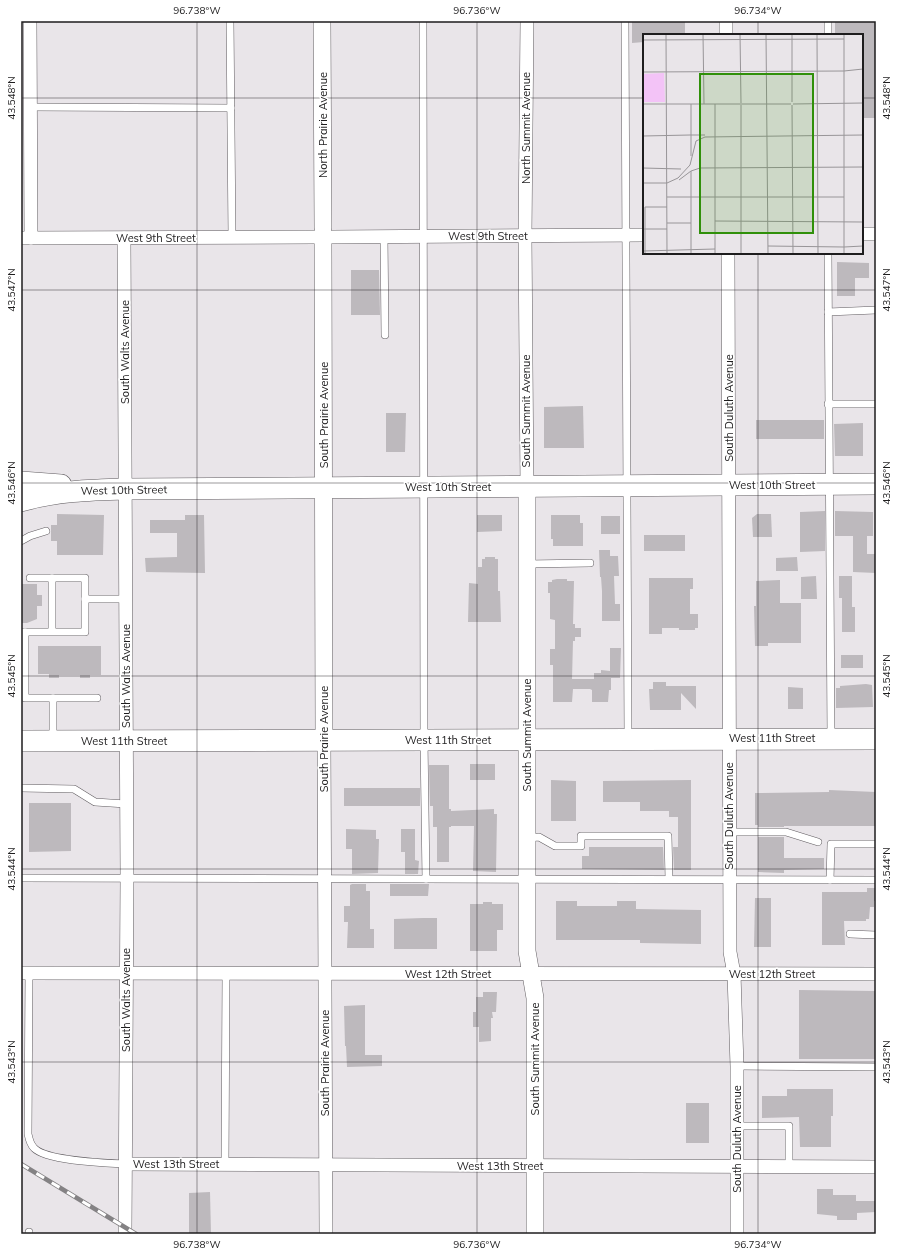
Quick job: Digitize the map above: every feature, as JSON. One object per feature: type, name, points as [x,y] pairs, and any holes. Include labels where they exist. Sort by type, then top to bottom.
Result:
[{"type":"main road","points":[[21,482],[126,489]]},
{"type":"main road","name":"West 10th Street","points":[[21,501],[66,491],[126,489],[876,484]]},
{"type":"main road","name":"West 11th Street","points":[[21,741],[729,738],[876,739]]},
{"type":"street","points":[[26,238],[26,138],[31,107],[26,85],[30,21]]},
{"type":"street","name":"North Prairie Avenue","points":[[322,21],[323,237]]},
{"type":"street","name":"North Summit Avenue","points":[[526,236],[527,21]]},
{"type":"street","points":[[726,21],[726,34]]},
{"type":"street","points":[[863,234],[876,234]]},
{"type":"street","name":"West 9th Street","points":[[26,238],[643,235]]},
{"type":"street","name":"South Summit Avenue","points":[[526,236],[527,951],[535,998],[535,1234]]},
{"type":"street","name":"South Prairie Avenue","points":[[323,237],[326,1234]]},
{"type":"street","name":"South Walts Avenue","points":[[124,238],[127,878],[124,1164],[125,1234]]},
{"type":"street","name":"South Duluth Avenue","points":[[728,254],[730,952],[734,974],[737,1066],[737,1234]]},
{"type":"street","name":"West 12th Street","points":[[25,973],[876,974]]},
{"type":"street","name":"West 13th Street","points":[[124,1164],[876,1167]]},
{"type":"lane","points":[[230,21],[232,237]]},
{"type":"lane","points":[[423,21],[424,740],[426,879]]},
{"type":"lane","points":[[625,21],[628,739]]},
{"type":"lane","points":[[828,21],[828,34]]},
{"type":"lane","points":[[31,107],[231,108]]},
{"type":"lane","points":[[384,236],[385,335]]},
{"type":"lane","points":[[828,254],[831,738]]},
{"type":"lane","points":[[828,312],[876,310]]},
{"type":"lane","points":[[828,404],[876,404]]},
{"type":"lane","points":[[21,542],[30,536],[46,532]]},
{"type":"lane","points":[[527,564],[590,563]]},
{"type":"lane","points":[[30,578],[85,578],[85,632],[23,632],[23,697],[97,698]]},
{"type":"lane","points":[[52,578],[52,632]]},
{"type":"lane","points":[[85,599],[126,599]]},
{"type":"lane","points":[[53,698],[53,741]]},
{"type":"lane","points":[[21,788],[74,789],[96,802],[126,804]]},
{"type":"lane","points":[[730,832],[786,832],[818,842]]},
{"type":"lane","points":[[527,838],[539,837],[555,846],[581,846],[581,836],[668,836],[669,879]]},
{"type":"lane","points":[[830,880],[831,844],[876,844]]},
{"type":"lane","points":[[21,878],[876,880]]},
{"type":"lane","points":[[850,934],[876,935]]},
{"type":"lane","points":[[25,973],[28,1134],[33,1148],[39,1153],[49,1156],[124,1164]]},
{"type":"lane","points":[[225,1165],[226,974]]},
{"type":"lane","points":[[737,1066],[876,1067]]},
{"type":"lane","points":[[737,1126],[789,1126],[789,1167]]},
{"type":"building","points":[[632,21],[685,21],[685,33],[643,34],[643,42],[632,43]]},
{"type":"building","points":[[835,21],[876,21],[876,118],[863,118],[863,34],[835,34]]},
{"type":"building","points":[[837,262],[869,263],[869,278],[855,278],[855,296],[837,296]]},
{"type":"building","points":[[351,270],[379,270],[380,315],[351,315]]},
{"type":"building","points":[[583,406],[584,448],[544,448],[544,407]]},
{"type":"building","points":[[386,413],[406,413],[405,452],[386,452]]},
{"type":"building","points":[[756,420],[824,420],[824,439],[756,439]]},
{"type":"building","points":[[863,423],[863,456],[835,456],[834,424]]},
{"type":"building","points":[[825,511],[825,551],[800,552],[800,512]]},
{"type":"building","points":[[835,511],[873,512],[873,536],[867,536],[867,554],[876,554],[876,573],[853,572],[853,536],[835,536]]},
{"type":"building","points":[[57,514],[104,515],[103,555],[57,555],[57,541],[51,541],[51,525],[57,525]]},
{"type":"building","points":[[757,514],[771,514],[772,537],[753,537],[752,518]]},
{"type":"building","points":[[185,515],[204,515],[205,573],[146,572],[145,558],[177,557],[177,533],[150,533],[150,520],[185,520]]},
{"type":"building","points":[[477,515],[502,515],[502,531],[477,532]]},
{"type":"building","points":[[551,515],[580,515],[580,523],[583,523],[583,546],[553,546],[553,539],[551,539]]},
{"type":"building","points":[[601,516],[620,516],[620,534],[601,534]]},
{"type":"building","points":[[644,535],[685,535],[685,551],[644,551]]},
{"type":"building","points":[[599,550],[610,550],[610,556],[618,556],[619,576],[614,576],[615,604],[620,604],[620,621],[602,621],[602,591]]},
{"type":"building","points":[[485,557],[495,557],[495,559],[498,559],[498,591],[500,591],[501,622],[468,622],[469,583],[478,584],[478,567],[482,567],[482,559],[485,559]]},
{"type":"building","points":[[797,557],[798,571],[776,571],[776,558]]},
{"type":"building","points":[[816,576],[817,599],[801,599],[801,577]]},
{"type":"building","points":[[839,576],[852,576],[852,607],[855,607],[855,632],[842,632],[842,598],[839,598]]},
{"type":"building","points":[[649,578],[693,578],[693,589],[690,589],[690,614],[698,614],[698,628],[695,628],[695,630],[679,630],[679,628],[662,628],[662,634],[649,634]]},
{"type":"building","points":[[557,579],[574,581],[573,624],[575,624],[575,628],[581,628],[581,637],[575,637],[575,641],[573,641],[572,679],[594,679],[594,673],[601,673],[601,670],[610,671],[610,648],[621,648],[620,678],[611,678],[611,690],[609,690],[608,702],[592,702],[592,690],[590,689],[573,689],[572,702],[553,702],[553,665],[550,665],[550,649],[555,649],[555,620],[550,619],[550,593],[548,593],[548,582],[552,582],[552,580]]},
{"type":"building","points":[[780,580],[780,603],[801,603],[801,643],[768,643],[768,646],[755,646],[754,606],[756,606],[756,581]]},
{"type":"building","points":[[21,584],[37,584],[37,595],[42,595],[42,606],[37,606],[37,619],[27,623],[21,623]]},
{"type":"building","points":[[38,646],[101,646],[101,675],[90,675],[90,678],[80,678],[80,675],[59,675],[59,678],[49,678],[49,674],[38,674]]},
{"type":"building","points":[[841,655],[863,655],[863,668],[841,668]]},
{"type":"building","points":[[653,682],[666,682],[666,686],[696,686],[696,709],[681,693],[681,710],[650,710],[649,689],[653,689]]},
{"type":"building","points":[[872,685],[873,707],[836,708],[836,688],[840,688],[840,686]]},
{"type":"building","points":[[788,687],[803,688],[803,709],[788,709]]},
{"type":"building","points":[[470,764],[495,764],[495,780],[470,780]]},
{"type":"building","points":[[429,765],[449,765],[449,809],[451,809],[451,811],[494,809],[494,814],[497,814],[496,872],[473,871],[474,826],[449,827],[449,862],[437,862],[437,827],[433,827],[433,806],[430,806]]},
{"type":"building","points":[[551,780],[576,781],[576,821],[551,821]]},
{"type":"building","points":[[691,780],[691,870],[674,870],[673,847],[678,847],[678,817],[669,817],[669,811],[640,811],[640,802],[603,802],[603,781]]},
{"type":"building","points":[[344,788],[420,788],[420,806],[344,806]]},
{"type":"building","points":[[829,790],[876,792],[876,826],[758,827],[758,825],[755,825],[755,793],[829,792]]},
{"type":"building","points":[[29,803],[71,803],[71,851],[29,852]]},
{"type":"building","points":[[346,829],[376,830],[376,839],[379,839],[378,873],[352,874],[352,849],[346,849]]},
{"type":"building","points":[[401,829],[415,829],[415,860],[419,861],[418,874],[405,874],[405,852],[401,852]]},
{"type":"building","points":[[758,837],[784,837],[784,858],[824,858],[824,869],[784,870],[784,873],[758,872]]},
{"type":"building","points":[[589,847],[663,847],[664,870],[582,869],[582,856],[589,856]]},
{"type":"building","points":[[366,884],[366,891],[370,891],[370,929],[374,929],[374,948],[347,948],[348,922],[344,922],[344,906],[350,906],[350,885]]},
{"type":"building","points":[[390,884],[429,884],[428,896],[390,896]]},
{"type":"building","points":[[867,888],[876,888],[876,901],[874,901],[874,907],[870,907],[869,919],[866,919],[866,921],[844,921],[845,945],[822,945],[822,892],[867,892]]},
{"type":"building","points":[[755,898],[771,898],[771,947],[754,947]]},
{"type":"building","points":[[556,901],[577,901],[577,906],[617,906],[617,901],[636,901],[636,909],[701,910],[701,944],[640,943],[640,940],[556,940]]},
{"type":"building","points":[[483,902],[503,904],[503,930],[497,930],[497,951],[470,951],[470,904],[483,904]]},
{"type":"building","points":[[437,918],[437,949],[394,949],[394,919]]},
{"type":"building","points":[[799,990],[876,991],[876,1059],[799,1059]]},
{"type":"building","points":[[483,992],[497,992],[496,1012],[492,1012],[493,1018],[491,1018],[491,1041],[479,1042],[479,1027],[473,1027],[473,1012],[476,1012],[476,997],[483,997]]},
{"type":"building","points":[[365,1005],[365,1055],[382,1055],[382,1066],[347,1067],[344,1006]]},
{"type":"building","points":[[787,1089],[833,1089],[831,1147],[800,1147],[799,1117],[762,1118],[762,1096],[787,1096]]},
{"type":"building","points":[[686,1103],[709,1103],[709,1143],[686,1143]]},
{"type":"building","points":[[817,1189],[833,1189],[833,1195],[856,1195],[856,1201],[876,1201],[876,1212],[857,1213],[857,1220],[837,1220],[837,1216],[817,1214]]},
{"type":"building","points":[[210,1192],[211,1234],[189,1234],[189,1193]]},
{"type":"railway","points":[[21,1164],[136,1234]]}]
